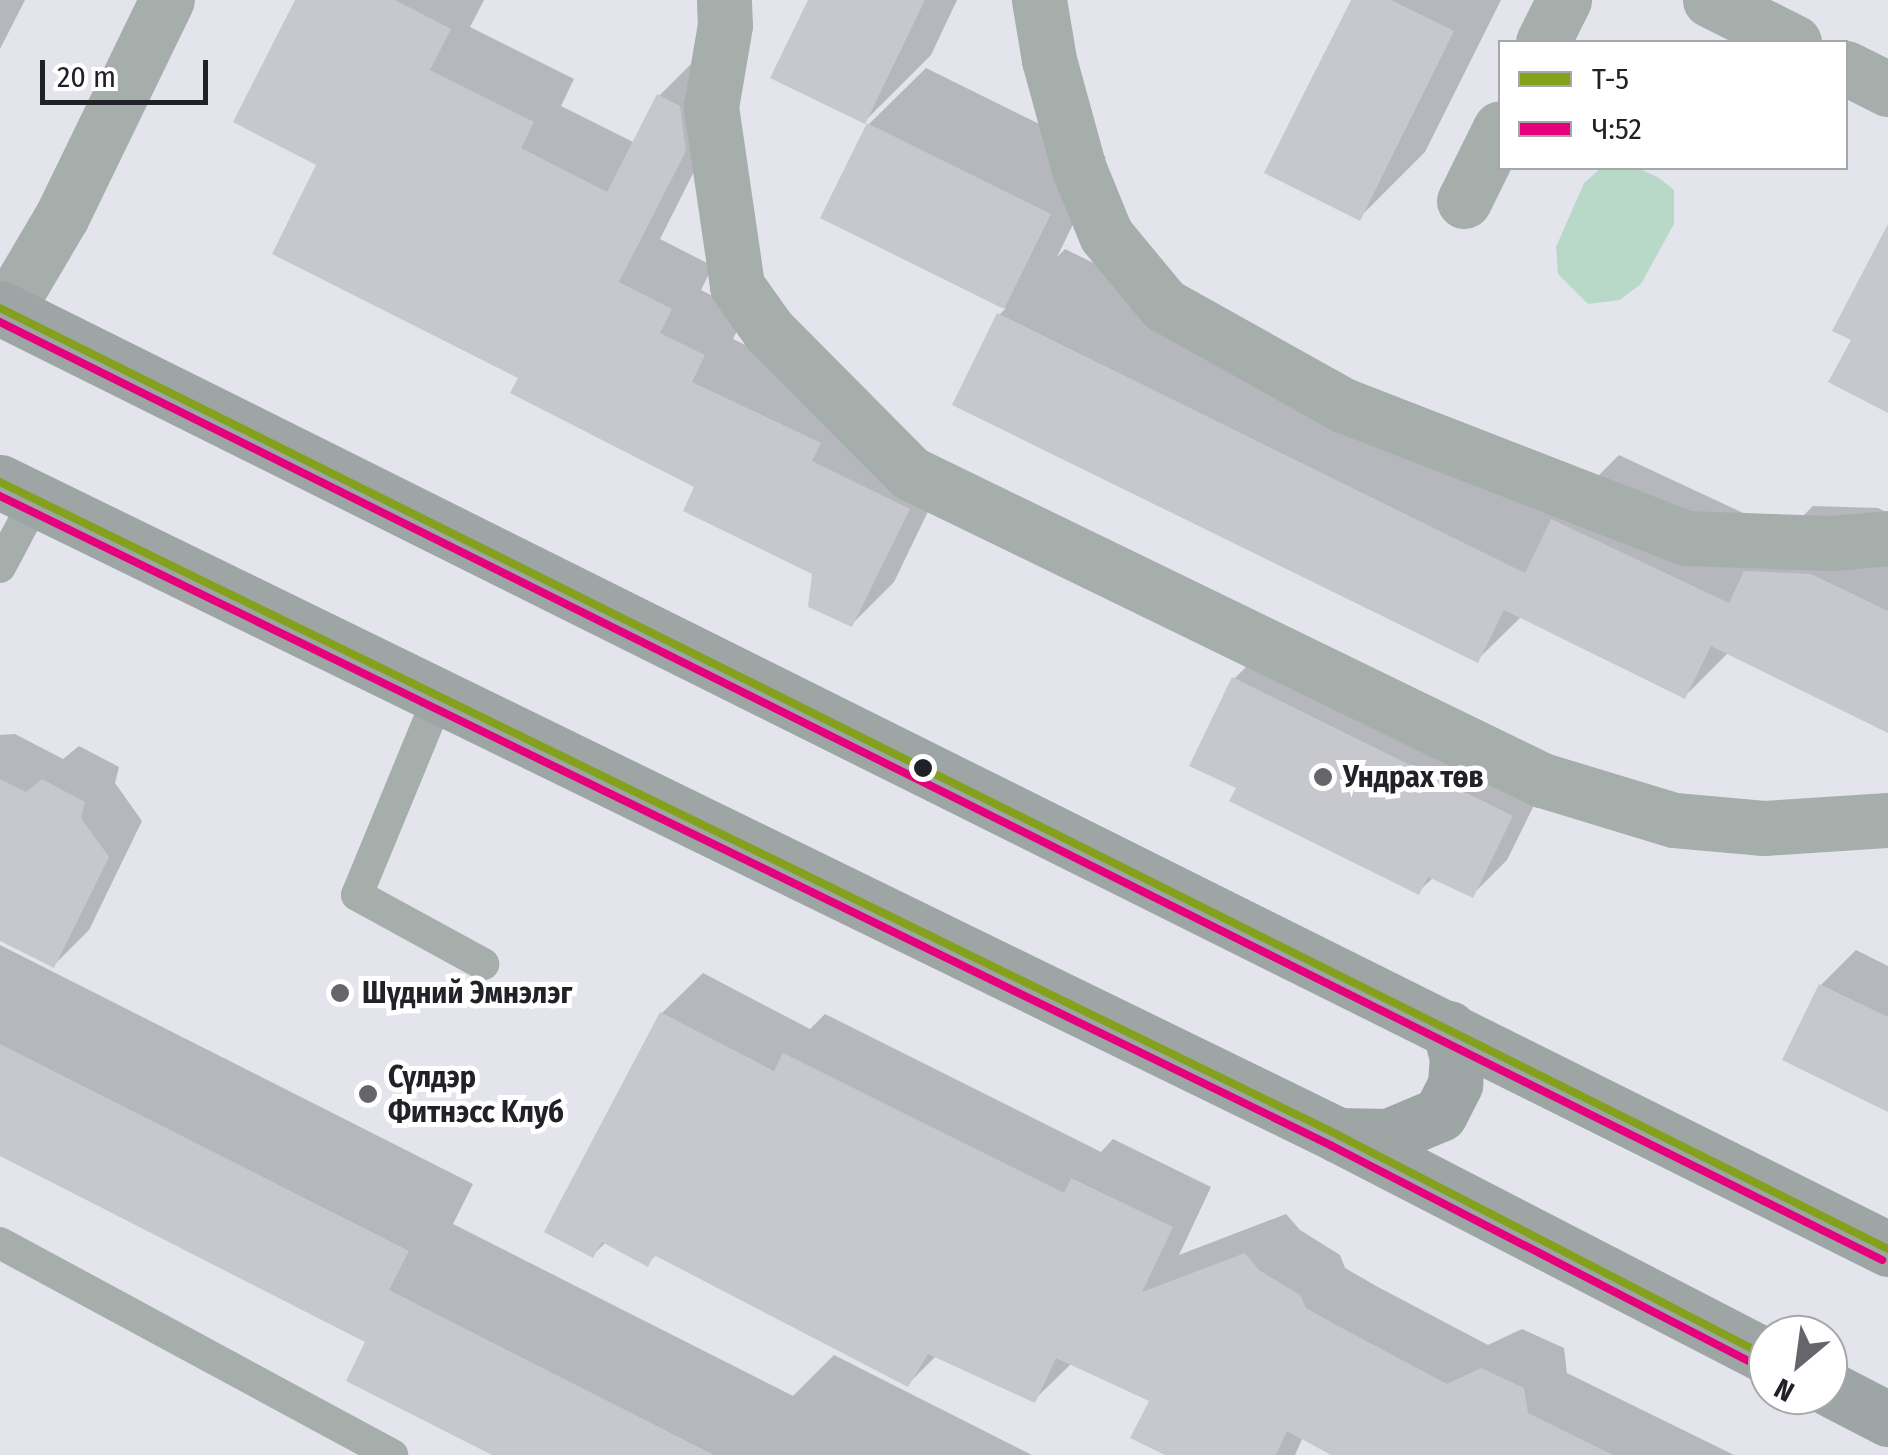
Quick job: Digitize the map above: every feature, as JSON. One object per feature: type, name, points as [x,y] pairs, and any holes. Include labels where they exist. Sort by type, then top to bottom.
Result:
[{"type":"main road","points":[[3,309],[1888,1249]]},
{"type":"main road","points":[[18,490],[1338,1136],[1748,1347]]},
{"type":"main road","points":[[1338,1136],[1388,1136],[1440,1114],[1455,1084],[1457,1058],[1450,1028]]},
{"type":"main road","points":[[1848,1398],[1888,1419]]},
{"type":"street","points":[[3,309],[62,216],[166,0]]},
{"type":"street","points":[[724,0],[725,25],[711,107],[738,286],[769,331],[910,473],[1542,780],[1674,820],[1764,828],[1888,820]]},
{"type":"street","points":[[1039,0],[1050,60],[1079,169],[1106,235],[1164,305],[1343,404],[1686,538],[1832,542],[1888,538]]},
{"type":"street","points":[[1544,40],[1564,0]]},
{"type":"street","points":[[1710,0],[1790,40]]},
{"type":"street","points":[[1848,69],[1888,90]]},
{"type":"street","points":[[1464,201],[1498,132]]},
{"type":"lane","points":[[0,567],[18,490]]},
{"type":"lane","points":[[439,696],[357,895],[483,964]]},
{"type":"lane","points":[[0,1243],[392,1455]]},
{"type":"green space","points":[[1599,170],[1642,170],[1674,190],[1674,224],[1641,284],[1620,300],[1588,304],[1558,274],[1556,247],[1584,183]]},
{"type":"building","points":[[295,0],[395,0],[451,29],[430,70],[534,122],[521,148],[607,192],[657,94],[680,106],[686,151],[619,282],[672,309],[660,333],[705,355],[692,382],[821,443],[812,461],[910,509],[852,627],[808,607],[812,574],[683,511],[694,487],[510,393],[518,378],[272,254],[316,165],[233,122]]},
{"type":"building","points":[[808,0],[925,0],[865,124],[770,78]]},
{"type":"building","points":[[1351,0],[1391,0],[1454,31],[1360,221],[1264,173]]},
{"type":"building","points":[[867,123],[1051,214],[1004,309],[820,218]]},
{"type":"building","points":[[1888,224],[1888,413],[1828,382],[1851,340],[1832,331]]},
{"type":"building","points":[[997,313],[1525,573],[1551,519],[1729,603],[1744,571],[1811,574],[1888,611],[1888,733],[1711,646],[1685,699],[1504,610],[1478,663],[952,405]]},
{"type":"building","name":"Ундрах төв","points":[[1232,677],[1513,816],[1473,898],[1428,877],[1419,895],[1229,801],[1236,788],[1189,766]]},
{"type":"building","points":[[0,779],[26,792],[42,779],[85,802],[81,818],[109,857],[54,968],[0,941]]},
{"type":"building","points":[[1819,984],[1888,1017],[1888,1112],[1782,1060]]},
{"type":"building","points":[[660,1012],[774,1071],[783,1053],[1064,1193],[1071,1178],[1173,1227],[1142,1292],[1245,1253],[1259,1270],[1300,1295],[1306,1308],[1338,1326],[1447,1384],[1481,1368],[1524,1388],[1528,1413],[1613,1455],[1331,1455],[1287,1431],[1276,1455],[1165,1455],[1130,1438],[1149,1401],[1056,1358],[1035,1403],[928,1354],[908,1387],[654,1255],[648,1267],[602,1242],[593,1258],[544,1232]]},
{"type":"building","points":[[0,1044],[409,1251],[389,1290],[714,1455],[492,1455],[346,1381],[365,1342],[0,1156]]},
{"type":"transit line","name":"Т-5","points":[[0,308],[1888,1249]]},
{"type":"transit line","name":"Ч:52","points":[[0,322],[1882,1260]]},
{"type":"transit line","name":"Т-5","points":[[0,482],[1338,1135],[1748,1347]]},
{"type":"transit line","name":"Ч:52","points":[[0,496],[1332,1146],[1748,1361]]},
{"type":"place","name":"Ундрах төв","points":[[1323,777]]},
{"type":"place","name":"Шүдний Эмнэлэг","points":[[340,993]]},
{"type":"place","name":"Сүлдэр Фитнэсс Kлуб","points":[[368,1094]]}]
